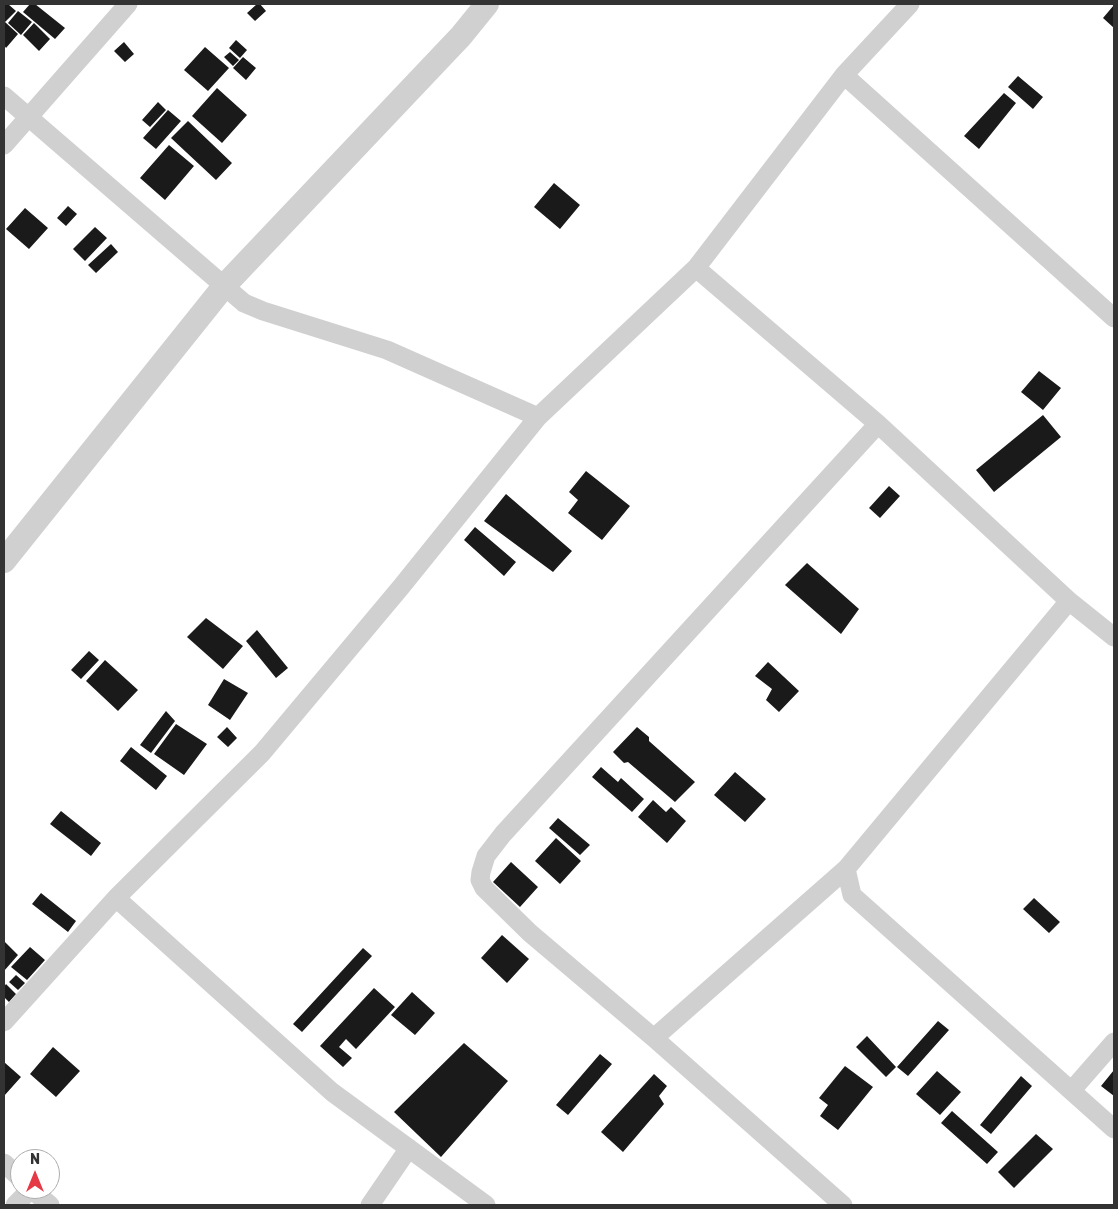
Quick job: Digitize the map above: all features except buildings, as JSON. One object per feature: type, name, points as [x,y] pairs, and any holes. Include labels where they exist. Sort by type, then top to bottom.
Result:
[{"type":"street","points":[[4,145],[128,4]]},
{"type":"street","points":[[4,561],[225,285],[454,43],[487,4]]},
{"type":"street","points":[[4,1022],[116,898],[262,753],[401,587],[538,417],[696,268],[844,75],[910,4]]},
{"type":"street","points":[[844,75],[1114,318]]},
{"type":"street","points":[[4,96],[244,302],[263,311],[387,350],[538,417]]},
{"type":"street","points":[[696,268],[878,424],[1069,601],[1114,637]]},
{"type":"street","points":[[843,1205],[654,1038],[530,933],[484,888],[480,880],[486,856],[503,834],[878,424]]},
{"type":"street","points":[[654,1038],[846,868],[1069,601]]},
{"type":"street","points":[[846,868],[852,894],[861,904],[1114,1129]]},
{"type":"street","points":[[116,898],[332,1092],[486,1205]]},
{"type":"street","points":[[1072,1090],[1114,1042]]},
{"type":"street","points":[[370,1205],[409,1148]]}]
